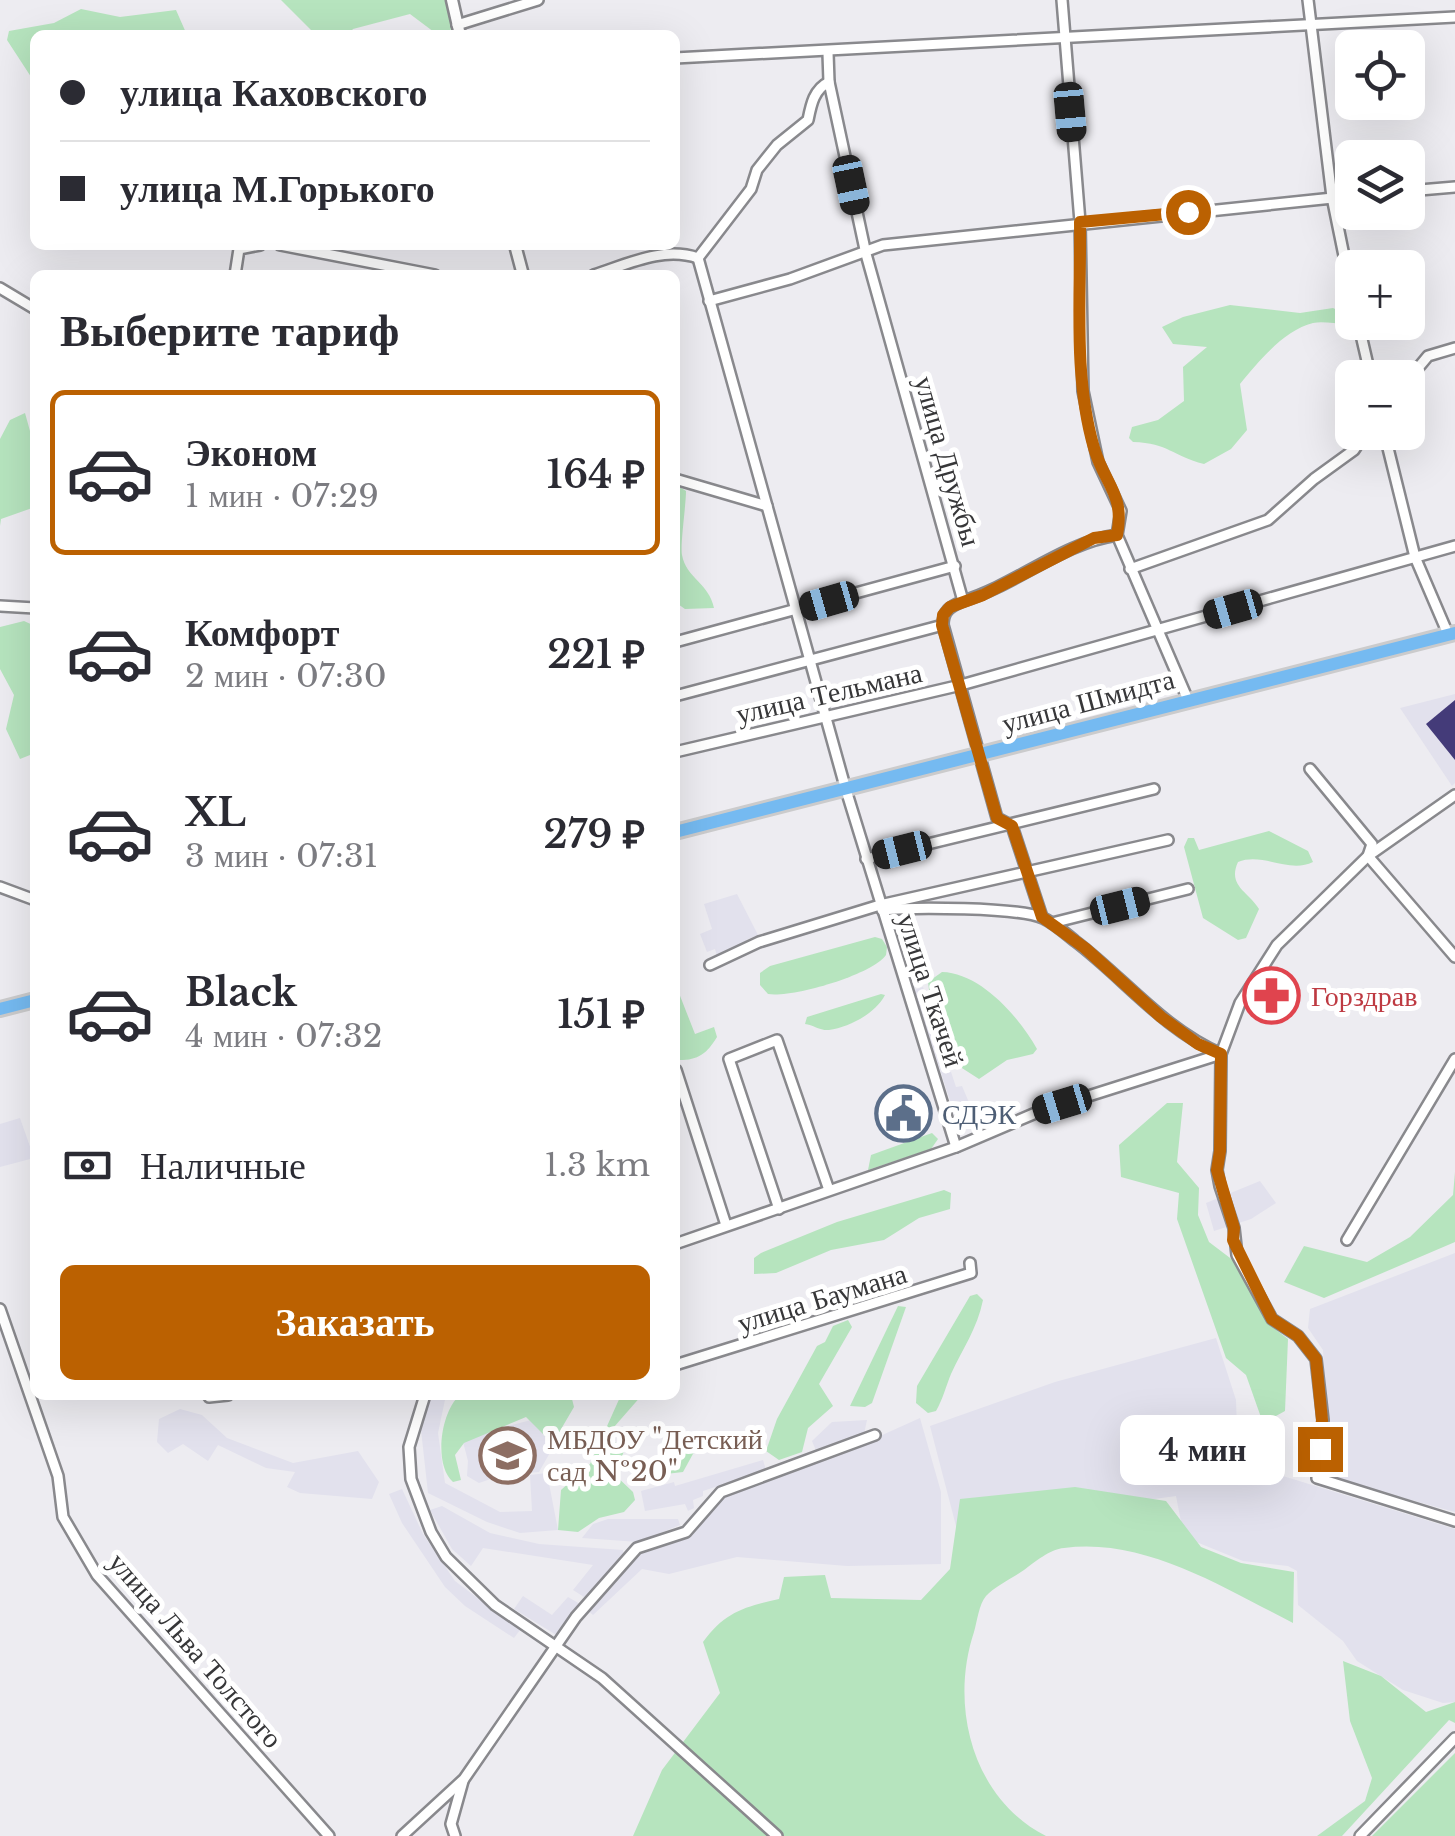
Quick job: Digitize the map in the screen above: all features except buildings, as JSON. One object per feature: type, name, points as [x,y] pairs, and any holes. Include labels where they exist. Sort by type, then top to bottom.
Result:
[{"type":"main road","name":"улица Шмидта","points":[[680,831],[1452,634]]},
{"type":"main road","points":[[0,1010],[30,1001]]},
{"type":"street","points":[[452,0],[459,30],[538,0]]},
{"type":"street","points":[[1062,0],[1080,222],[1083,391],[1098,462],[1122,511],[1117,535],[1188,700]]},
{"type":"street","points":[[1308,0],[1332,197],[1343,250]]},
{"type":"street","points":[[680,58],[1455,17]]},
{"type":"street","name":"улица Дружбы","points":[[828,52],[829,82],[866,254],[963,601]]},
{"type":"street","points":[[610,270],[656,255],[682,252],[698,258],[751,189],[757,170],[777,144],[808,120],[812,102],[829,82]]},
{"type":"street","points":[[1425,190],[1455,187]]},
{"type":"street","points":[[709,300],[866,254],[883,245],[1335,197]]},
{"type":"street","points":[[306,250],[409,270]]},
{"type":"street","name":"улица Ткачей","points":[[698,258],[866,859],[956,1147]]},
{"type":"street","points":[[0,288],[30,306]]},
{"type":"street","points":[[1425,360],[1455,348]]},
{"type":"street","points":[[1130,569],[1268,520],[1354,450]]},
{"type":"street","points":[[1388,450],[1414,556],[1452,634]]},
{"type":"street","points":[[680,480],[766,506]]},
{"type":"street","points":[[1042,917],[1009,824],[997,818],[942,625],[943,615],[963,601],[983,595],[1094,538],[1117,535]]},
{"type":"street","name":"улица Тельмана","points":[[680,751],[961,685],[1455,546]]},
{"type":"street","points":[[680,641],[955,566]]},
{"type":"street","points":[[0,606],[30,608]]},
{"type":"street","points":[[680,695],[942,625]]},
{"type":"street","points":[[1310,769],[1372,844],[1368,856]]},
{"type":"street","points":[[866,859],[1154,789]]},
{"type":"street","points":[[1454,794],[1368,856],[1277,945],[1240,1004],[1221,1054],[1217,1170],[1238,1255],[1272,1319],[1298,1336],[1316,1359],[1322,1420],[1317,1478],[1455,1521]]},
{"type":"street","points":[[710,966],[759,942],[881,908],[1168,840]]},
{"type":"street","points":[[1368,856],[1455,957]]},
{"type":"street","points":[[0,887],[30,898]]},
{"type":"street","points":[[1052,924],[1188,889]]},
{"type":"street","points":[[881,908],[929,907],[1042,917],[1161,1017],[1198,1044],[1221,1054]]},
{"type":"street","points":[[779,1209],[729,1059],[778,1040],[830,1190]]},
{"type":"street","points":[[680,1242],[956,1147],[1038,1112],[1221,1054]]},
{"type":"street","points":[[1347,1240],[1455,1059]]},
{"type":"street","points":[[680,1082],[726,1225]]},
{"type":"street","name":"улица Баумана","points":[[680,1362],[971,1273],[970,1262]]},
{"type":"street","name":"улица Льва Толстого","points":[[0,1309],[30,1395]]},
{"type":"street","name":"улица Льва Толстого","points":[[32,1400],[58,1476],[63,1517],[97,1575],[328,1836]]},
{"type":"street","points":[[423,1400],[409,1447],[411,1479],[430,1532],[468,1582],[602,1678],[777,1836]]},
{"type":"street","points":[[402,1836],[464,1778],[576,1617],[637,1548],[686,1532],[720,1492],[875,1435]]},
{"type":"street","points":[[1360,1836],[1455,1738]]},
{"type":"street","points":[[455,1836],[451,1824],[464,1778]]},
{"type":"shaded area","points":[[1455,694],[1455,783],[1452,786],[1400,708]]},
{"type":"shaded area","points":[[737,894],[758,935],[746,940],[749,949],[718,959],[715,949],[707,952],[700,934],[712,929],[704,904]]},
{"type":"shaded area","points":[[923,987],[956,1087],[962,1086],[970,1105],[959,1112],[962,1120],[957,1122],[914,990]]},
{"type":"shaded area","points":[[20,1118],[30,1159],[0,1167],[0,1124]]},
{"type":"shaded area","points":[[1260,1181],[1276,1203],[1251,1219],[1214,1231],[1206,1203]]},
{"type":"shaded area","points":[[1455,1253],[1455,1512],[1330,1478],[1323,1350],[1308,1328],[1310,1309]]},
{"type":"shaded area","points":[[1216,1338],[1236,1400],[1238,1462],[1455,1529],[1455,1702],[1443,1703],[1403,1690],[1357,1661],[1343,1641],[1298,1605],[1297,1571],[1288,1566],[1243,1561],[1184,1537],[1176,1496],[956,1526],[930,1426],[1055,1382]]},
{"type":"shaded area","points":[[429,1400],[445,1400],[438,1433],[445,1483],[500,1512],[532,1511],[530,1475],[547,1473],[558,1530],[520,1533],[487,1522],[428,1493],[421,1430]]},
{"type":"shaded area","points":[[180,1409],[202,1415],[227,1438],[293,1463],[358,1451],[379,1482],[372,1499],[300,1493],[287,1487],[295,1472],[266,1468],[218,1445],[208,1461],[183,1444],[168,1453],[157,1442],[159,1419]]},
{"type":"shaded area","name":"МБДОУ \"Детский сад №20\"","points":[[539,1418],[552,1449],[539,1472],[502,1475],[479,1483],[467,1476],[462,1438]]},
{"type":"shaded area","points":[[920,1418],[941,1492],[941,1564],[847,1566],[737,1557],[669,1574],[642,1569],[593,1615],[586,1609],[643,1548],[685,1531],[709,1499],[838,1455]]},
{"type":"shaded area","points":[[867,1420],[864,1434],[817,1453],[812,1441],[832,1422]]},
{"type":"shaded area","points":[[763,1460],[766,1470],[703,1491],[688,1511],[685,1504],[645,1511],[641,1491],[674,1482],[675,1486]]},
{"type":"shaded area","points":[[402,1489],[423,1534],[455,1581],[520,1630],[514,1638],[465,1606],[445,1587],[402,1523],[389,1494]]},
{"type":"shaded area","points":[[442,1506],[490,1533],[539,1544],[623,1550],[624,1557],[584,1597],[573,1590],[593,1565],[483,1548],[471,1566],[452,1549],[430,1510]]},
{"type":"shaded area","points":[[608,1519],[678,1519],[680,1525],[639,1542],[582,1538],[593,1524]]},
{"type":"shaded area","points":[[523,1596],[552,1615],[568,1597],[580,1604],[558,1636],[514,1609]]},
{"type":"green space","points":[[281,0],[445,0],[452,28],[431,30],[410,14],[352,30],[311,30]]},
{"type":"green space","points":[[81,9],[120,17],[176,10],[185,30],[30,30],[30,75],[7,40],[9,31],[54,23]]},
{"type":"green space","points":[[1230,305],[1300,313],[1335,309],[1335,323],[1317,322],[1292,332],[1255,366],[1240,384],[1247,430],[1231,449],[1204,464],[1129,438],[1132,427],[1158,420],[1184,401],[1183,367],[1207,347],[1173,344],[1162,327],[1183,317]]},
{"type":"green space","points":[[25,413],[30,431],[30,509],[1,519],[0,526],[0,439],[10,420]]},
{"type":"green space","points":[[680,487],[686,491],[684,563],[707,592],[714,608],[685,609],[680,606]]},
{"type":"green space","points":[[24,621],[30,624],[30,755],[20,759],[6,729],[14,695],[0,669],[0,627]]},
{"type":"green space","points":[[1269,831],[1308,851],[1313,862],[1295,866],[1257,859],[1238,862],[1237,883],[1259,909],[1246,938],[1238,940],[1203,918],[1184,847],[1188,838],[1194,838],[1199,850]]},
{"type":"green space","points":[[875,937],[887,947],[886,955],[849,977],[779,994],[768,994],[760,985],[760,973],[770,966]]},
{"type":"green space","points":[[942,972],[971,980],[997,999],[1037,1049],[1033,1054],[1007,1060],[979,1079],[951,1061],[931,1005],[928,982]]},
{"type":"green space","points":[[885,995],[875,1008],[845,1026],[826,1030],[805,1024],[807,1017]]},
{"type":"green space","points":[[680,996],[695,1034],[714,1027],[717,1037],[705,1052],[680,1060]]},
{"type":"green space","points":[[1167,1103],[1183,1103],[1177,1162],[1199,1188],[1198,1215],[1209,1242],[1238,1264],[1271,1326],[1288,1339],[1285,1411],[1263,1423],[1246,1375],[1226,1358],[1177,1219],[1179,1193],[1121,1177],[1119,1145]]},
{"type":"green space","points":[[932,1133],[938,1139],[931,1149],[868,1170],[871,1155]]},
{"type":"green space","points":[[1455,1172],[1455,1242],[1324,1298],[1284,1282],[1304,1246],[1367,1262],[1410,1237],[1453,1195]]},
{"type":"green space","points":[[944,1190],[951,1193],[950,1209],[919,1218],[884,1240],[831,1250],[776,1273],[754,1274],[754,1258],[761,1253],[837,1222]]},
{"type":"green space","points":[[977,1294],[983,1300],[973,1329],[936,1411],[928,1413],[916,1403],[917,1386],[970,1296]]},
{"type":"green space","points":[[898,1306],[906,1307],[872,1403],[865,1407],[850,1406]]},
{"type":"green space","points":[[848,1320],[852,1327],[819,1384],[833,1406],[808,1428],[802,1452],[779,1460],[766,1451],[777,1419],[817,1346],[825,1342],[833,1326]]},
{"type":"green space","points":[[572,1400],[574,1407],[550,1441],[526,1417],[464,1443],[455,1455],[461,1480],[453,1482],[441,1451],[444,1425],[453,1403]]},
{"type":"green space","points":[[619,1400],[638,1400],[614,1427],[613,1440],[624,1451],[615,1475],[633,1492],[635,1500],[624,1512],[599,1518],[578,1532],[558,1530],[561,1490],[590,1464]]},
{"type":"green space","points":[[677,1431],[699,1443],[683,1472],[666,1474],[664,1451]]},
{"type":"green space","points":[[1075,1487],[1166,1501],[1201,1547],[1241,1563],[1294,1572],[1293,1623],[1183,1568],[1153,1558],[1094,1547],[1059,1549],[999,1585],[984,1599],[967,1661],[964,1690],[973,1748],[985,1775],[1000,1799],[1021,1820],[1046,1836],[633,1836],[662,1770],[720,1693],[703,1642],[727,1617],[779,1599],[784,1577],[825,1575],[831,1598],[921,1600],[950,1569],[960,1499]]},
{"type":"green space","points":[[1343,1661],[1381,1676],[1426,1712],[1455,1702],[1455,1723],[1449,1720],[1342,1836],[1317,1836],[1365,1801],[1372,1778],[1350,1721]]},
{"type":"green space","points":[[1455,1753],[1455,1836],[1372,1836]]},
{"type":"place","name":"Горздрав","points":[[1272,996]]},
{"type":"place","name":"СДЭК","points":[[903,1114]]},
{"type":"place","name":"МБДОУ \"Детский сад №20\"","points":[[508,1455]]},
{"type":"route","points":[[1188,212],[1080,222],[1083,391],[1098,462],[1122,511],[1117,535],[1094,538],[983,595],[950,607],[943,615],[942,625],[997,818],[1012,826],[1042,917],[1085,948],[1161,1017],[1198,1044],[1221,1054],[1217,1170],[1234,1228],[1233,1240],[1272,1319],[1298,1336],[1316,1359],[1322,1420],[1320,1449]]}]
